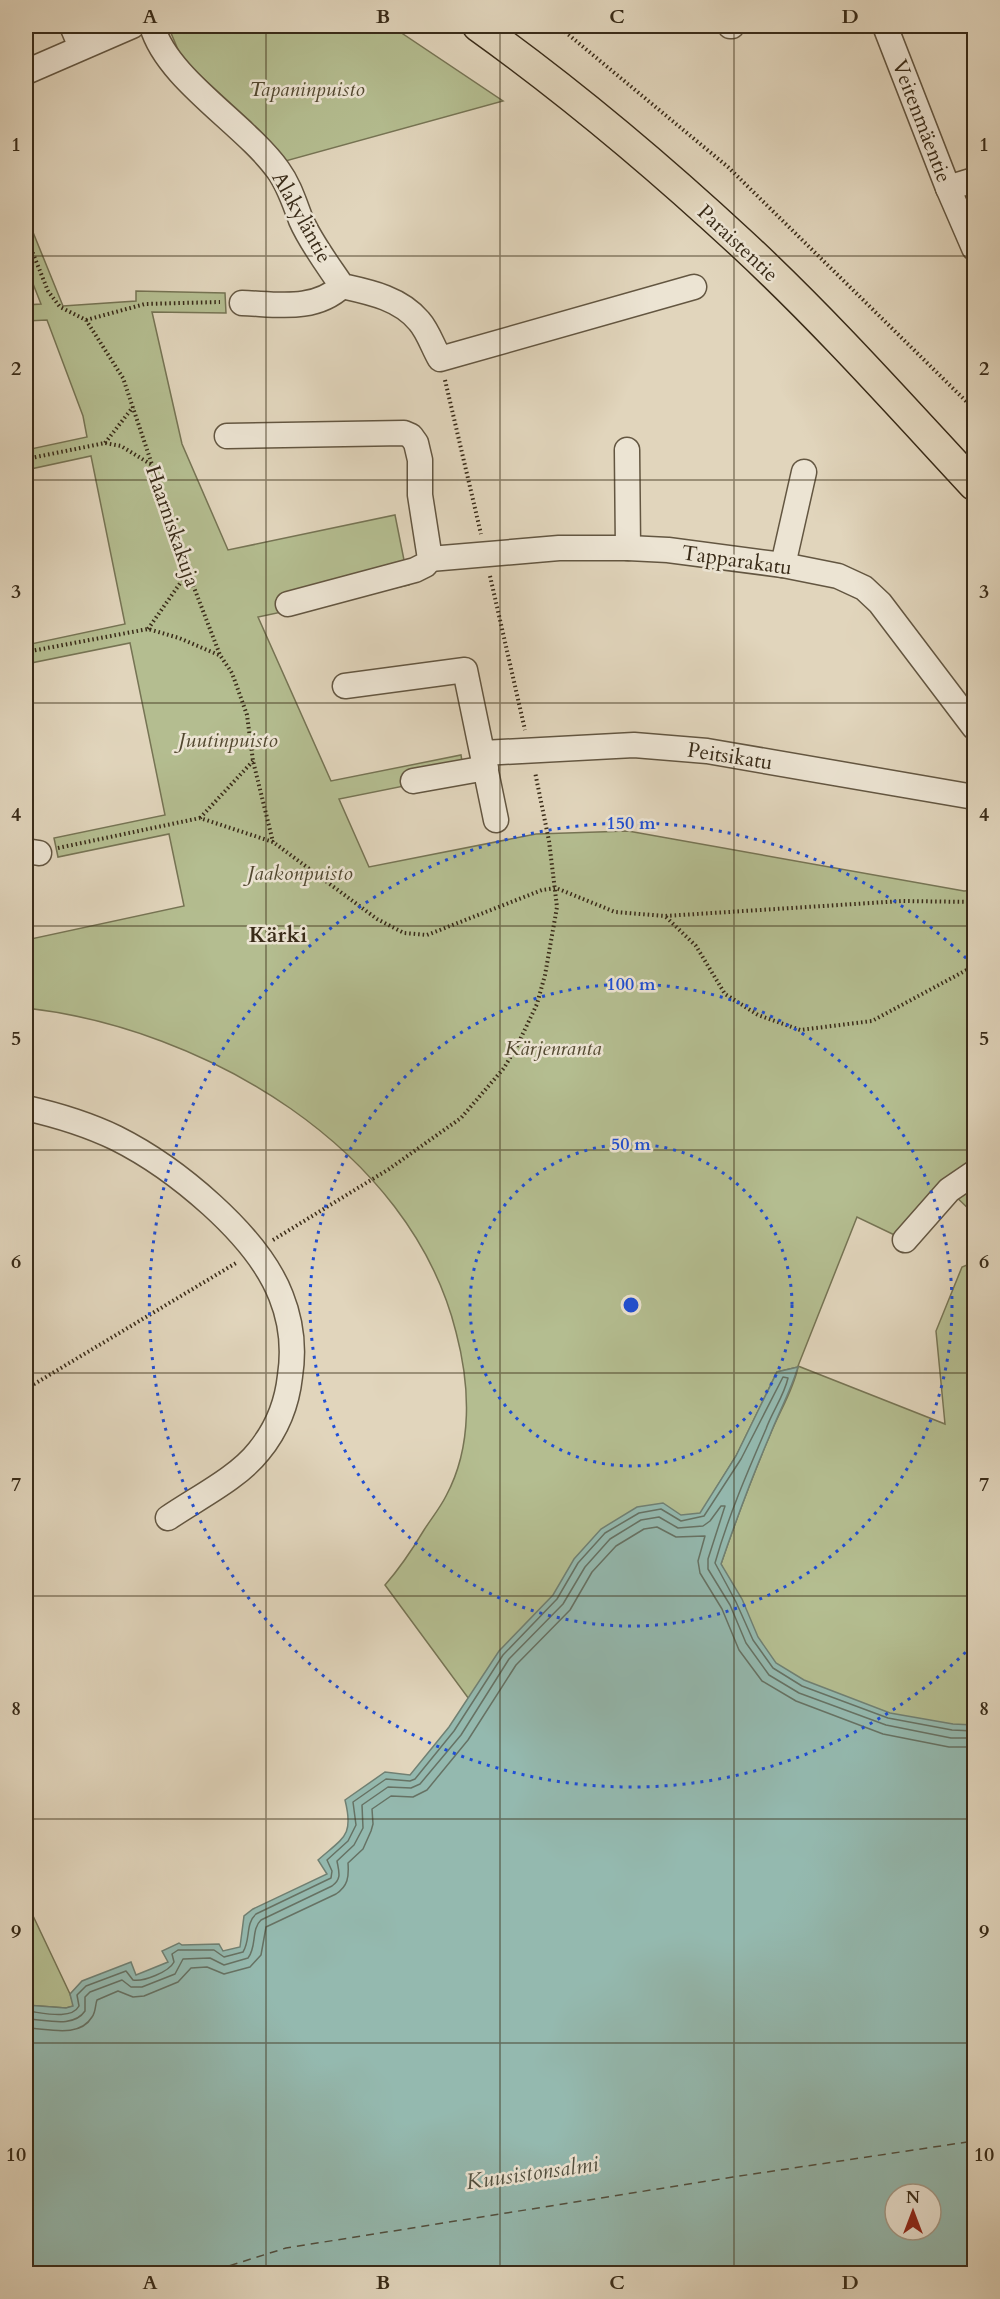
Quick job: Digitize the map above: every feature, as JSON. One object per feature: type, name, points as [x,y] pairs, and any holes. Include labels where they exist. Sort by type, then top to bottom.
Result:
[{"type":"main road","name":"Paraistentie","points":[[478,26],[614,132],[741,243],[835,336],[975,485]]},
{"type":"street","points":[[26,72],[76,36],[132,26]]},
{"type":"street","name":"Alakyläntie","points":[[152,26],[156,39],[173,64],[278,169],[292,195],[301,220],[342,286],[380,296],[404,306],[420,322],[440,359],[694,288]]},
{"type":"street","name":"Veitenmäentie","points":[[885,26],[948,188],[975,248]]},
{"type":"street","points":[[948,188],[975,180]]},
{"type":"street","points":[[242,303],[293,305],[311,303],[330,297],[342,286]]},
{"type":"street","points":[[227,436],[404,433],[411,436],[416,443],[420,460],[420,495],[430,559],[425,565],[415,570],[288,604]]},
{"type":"street","points":[[627,450],[628,548]]},
{"type":"street","points":[[783,566],[804,472]]},
{"type":"street","name":"Tapparakatu","points":[[430,559],[559,548],[628,548],[711,554],[838,576],[864,588],[880,603],[975,727]]},
{"type":"street","points":[[345,686],[465,669],[496,820]]},
{"type":"street","name":"Peitsikatu","points":[[413,781],[484,760],[530,750],[634,745],[707,751],[975,797]]},
{"type":"street","points":[[26,1108],[51,1113],[88,1126],[145,1154],[201,1195],[254,1251],[281,1294],[287,1314],[292,1360],[285,1406],[275,1427],[259,1451],[242,1468],[168,1518]]},
{"type":"street","points":[[905,1240],[949,1190],[975,1173]]},
{"type":"path","points":[[558,26],[728,167],[975,409]]},
{"type":"path","name":"Haarniskakuja","points":[[26,236],[44,283],[60,307],[86,320],[116,363],[123,378],[188,572],[220,655],[232,674],[247,715],[252,761],[273,842]]},
{"type":"path","points":[[86,320],[145,304],[242,303]]},
{"type":"path","points":[[105,443],[132,407]]},
{"type":"path","points":[[26,459],[105,443],[121,446],[152,465]]},
{"type":"path","points":[[148,629],[188,572]]},
{"type":"path","points":[[26,652],[148,629],[179,638],[220,655]]},
{"type":"path","points":[[26,1389],[389,1169],[461,1118],[504,1068],[537,1004],[545,975],[556,907],[556,888],[548,831],[530,750]]},
{"type":"path","points":[[200,818],[252,761]]},
{"type":"path","points":[[32,852],[200,818],[273,842],[363,910],[404,933],[427,935],[542,890],[556,888],[615,912],[665,916],[892,902],[975,902]]},
{"type":"path","points":[[665,916],[696,946],[725,994],[758,1015],[800,1030],[872,1022],[975,966]]},
{"type":"green space","name":"Tapaninpuisto","points":[[168,26],[391,26],[503,101],[282,162],[251,122],[182,59]]},
{"type":"green space","points":[[26,215],[63,306],[136,301],[136,291],[225,293],[226,313],[152,312],[182,444],[228,550],[395,515],[409,585],[258,617],[331,781],[461,755],[464,774],[339,799],[369,867],[536,834],[628,831],[964,891],[974,890],[974,1214],[949,1190],[905,1240],[857,1217],[798,1366],[945,1424],[936,1331],[962,1267],[974,1262],[974,1849],[849,1847],[721,1564],[798,1367],[777,1372],[736,1456],[713,1493],[671,1606],[459,1714],[469,1699],[385,1585],[406,1559],[444,1500],[455,1477],[465,1436],[466,1394],[461,1352],[432,1266],[394,1207],[347,1154],[290,1108],[228,1071],[162,1041],[94,1020],[26,1008],[26,940],[184,906],[169,834],[58,857],[54,838],[165,815],[130,643],[26,664],[26,645],[125,624],[91,456],[26,470],[26,450],[87,437],[83,416],[47,320],[26,321],[26,305],[41,304],[26,266]]},
{"type":"green space","points":[[26,1901],[74,2006],[66,2008],[26,2005]]},
{"type":"water","name":"Kuusistonsalmi","points":[[798,1367],[721,1564],[742,1599],[758,1637],[776,1663],[804,1680],[890,1713],[953,1724],[974,1725],[974,2273],[26,2273],[26,2005],[66,2008],[73,2006],[70,1994],[82,1981],[131,1962],[136,1975],[168,1962],[162,1951],[179,1943],[182,1945],[219,1944],[223,1951],[240,1947],[244,1916],[253,1909],[327,1874],[318,1860],[345,1835],[348,1821],[345,1800],[385,1772],[410,1775],[449,1727],[499,1651],[553,1595],[574,1559],[601,1529],[637,1507],[663,1503],[681,1515],[700,1513],[736,1456],[777,1372]]},
{"type":"ferry route","points":[[203,2274],[286,2248],[974,2141]]},
{"type":"district","name":"Kärki","points":[[278,934]]},
{"type":"park label","name":"Juutinpuisto","points":[[228,740]]},
{"type":"park label","name":"Jaakonpuisto","points":[[300,873]]},
{"type":"park label","name":"Kärjenranta","points":[[553,1048]]}]
